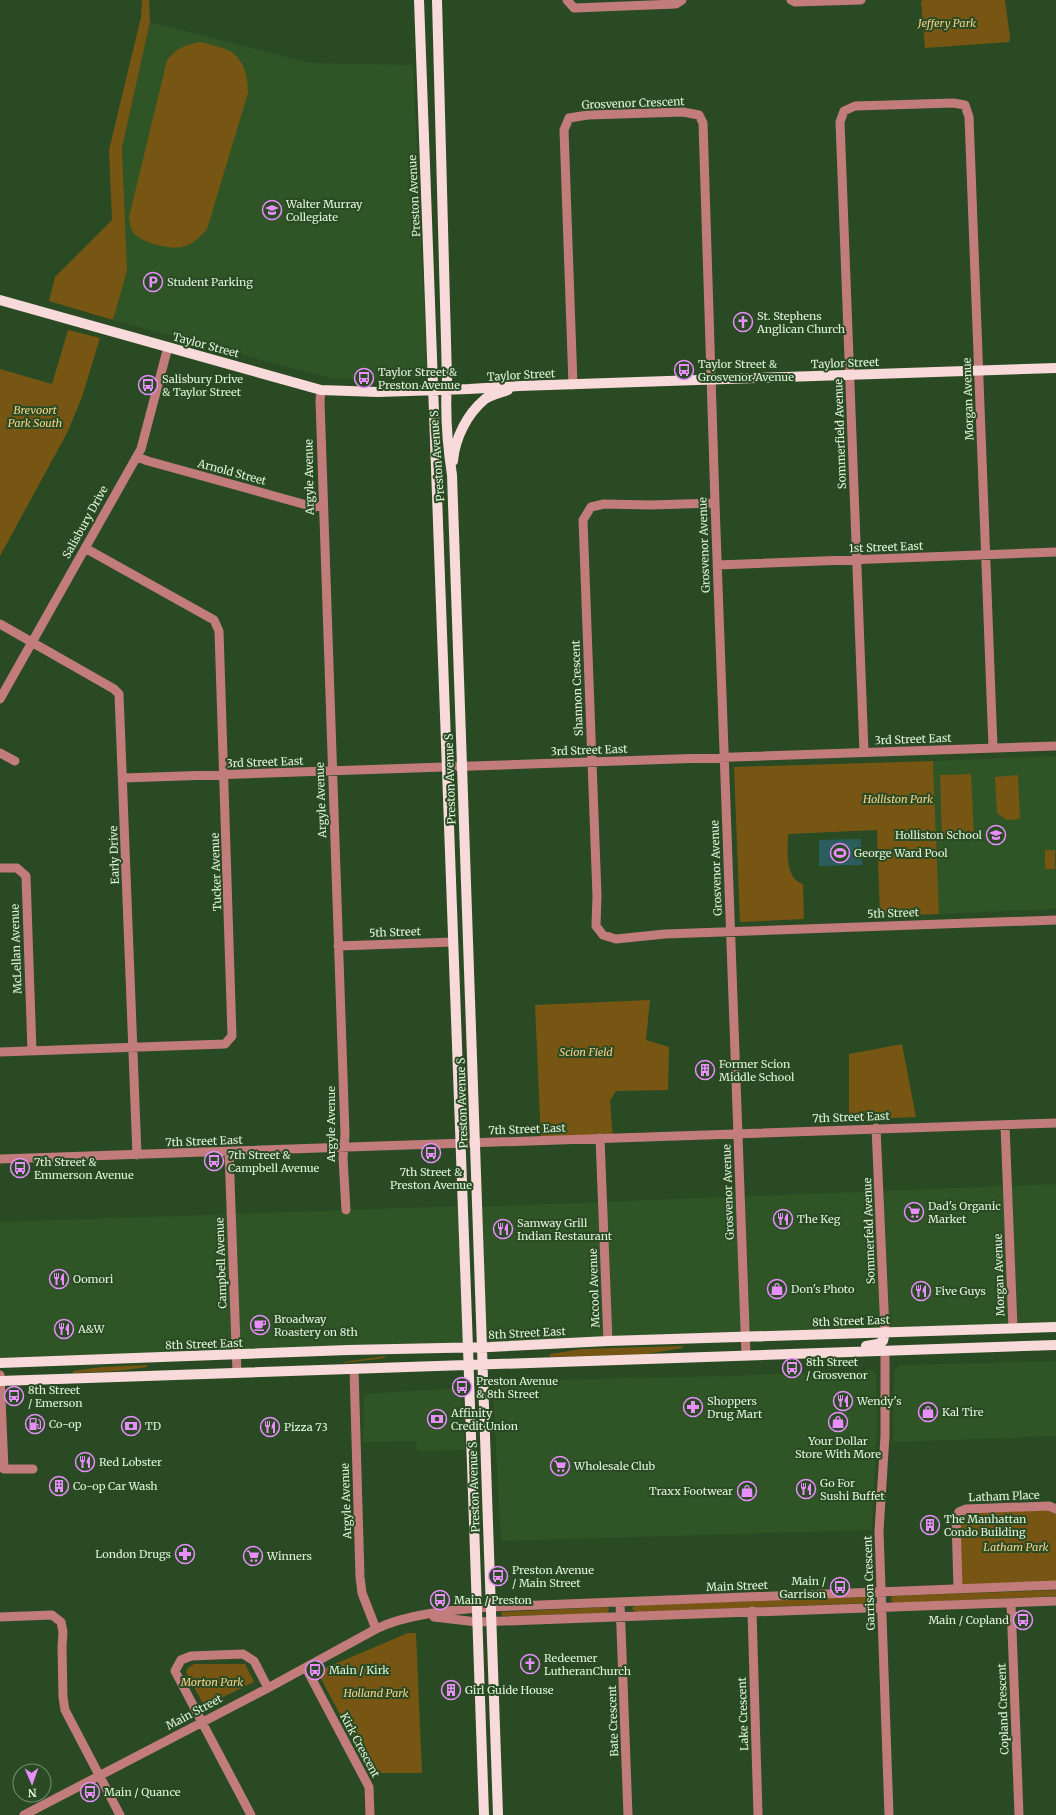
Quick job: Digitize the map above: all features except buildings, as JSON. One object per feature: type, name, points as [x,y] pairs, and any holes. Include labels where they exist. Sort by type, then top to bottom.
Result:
[{"type":"main road","name":"Preston Avenue","points":[[419,0],[433,390]]},
{"type":"main road","points":[[437,0],[440,67],[446,390]]},
{"type":"main road","name":"Taylor Street","points":[[0,300],[321,390],[371,392],[446,390],[519,386],[1056,368]]},
{"type":"main road","points":[[452,475],[454,451],[466,420],[486,398],[519,386]]},
{"type":"main road","name":"Preston Avenue S","points":[[433,390],[484,1815]]},
{"type":"main road","name":"Preston Avenue S","points":[[446,390],[448,445],[452,475],[498,1815]]},
{"type":"main road","name":"8th Street East","points":[[0,1364],[236,1356],[348,1350],[468,1348],[608,1341],[1056,1327]]},
{"type":"main road","points":[[826,1353],[878,1344],[883,1341],[885,1332]]},
{"type":"main road","points":[[0,1381],[1056,1345]]},
{"type":"street","points":[[567,0],[574,8],[676,4],[682,0]]},
{"type":"street","points":[[791,0],[796,2],[861,0]]},
{"type":"street","name":"Morgan Avenue","points":[[910,104],[953,103],[965,105],[969,117],[993,748]]},
{"type":"street","name":"Sommerfield Avenue","points":[[864,752],[840,122],[844,110],[855,106],[910,104]]},
{"type":"street","name":"Grosvenor Crescent","points":[[573,385],[564,130],[569,118],[588,115],[676,112],[699,115],[702,123],[711,380]]},
{"type":"street","name":"Salisbury Drive","points":[[0,699],[110,501],[137,456],[143,442],[168,347]]},
{"type":"street","name":"Grosvenor Avenue","points":[[711,380],[746,1356]]},
{"type":"street","name":"Argyle Avenue","points":[[321,390],[322,506],[338,946],[344,1147],[343,1158],[346,1210]]},
{"type":"street","name":"Arnold Street","points":[[137,456],[148,461],[314,507],[322,506]]},
{"type":"street","name":"Shannon Crescent","points":[[715,503],[650,505],[604,504],[591,507],[583,520],[597,896],[596,926],[603,935],[616,939],[665,934],[730,932]]},
{"type":"street","name":"Tucker Avenue","points":[[0,1052],[224,1044],[232,1036],[219,631],[214,620],[85,548]]},
{"type":"street","name":"1st Street East","points":[[717,565],[1056,552]]},
{"type":"street","name":"Early Drive","points":[[0,624],[114,689],[119,694],[137,1154]]},
{"type":"street","name":"3rd Street East","points":[[123,778],[1056,746]]},
{"type":"street","points":[[0,753],[15,761]]},
{"type":"street","name":"McLellan Avenue","points":[[0,868],[17,868],[26,876],[32,1051]]},
{"type":"street","name":"5th Street","points":[[730,932],[1056,920]]},
{"type":"street","name":"5th Street","points":[[338,946],[453,942]]},
{"type":"street","name":"7th Street East","points":[[0,1159],[1056,1123]]},
{"type":"street","name":"Morgan Avenue","points":[[1005,1125],[1013,1328]]},
{"type":"street","name":"Sommerfeld Avenue","points":[[876,1128],[885,1332]]},
{"type":"street","name":"Mccool Avenue","points":[[600,1138],[608,1341]]},
{"type":"street","name":"Campbell Avenue","points":[[229,1152],[237,1373]]},
{"type":"street","name":"Garrison Crescent","points":[[885,1351],[885,1436],[879,1531],[889,1815]]},
{"type":"street","name":"Argyle Avenue","points":[[354,1369],[360,1577],[362,1593],[376,1629]]},
{"type":"street","points":[[0,1375],[4,1469],[33,1468]]},
{"type":"street","name":"Latham Place","points":[[958,1589],[956,1518],[959,1512],[966,1509],[1049,1506],[1056,1509]]},
{"type":"street","name":"Main Street","points":[[24,1815],[306,1668],[387,1623],[420,1616],[491,1606],[1056,1585]]},
{"type":"street","name":"Main Street","points":[[420,1616],[477,1622],[1056,1601]]},
{"type":"street","name":"Bate Crescent","points":[[620,1602],[628,1815]]},
{"type":"street","name":"Copland Crescent","points":[[1011,1603],[1019,1815]]},
{"type":"street","name":"Lake Crescent","points":[[752,1611],[758,1815]]},
{"type":"street","points":[[0,1617],[52,1615],[61,1622],[63,1632],[65,1710],[120,1815]]},
{"type":"street","points":[[251,1815],[203,1721],[175,1671],[181,1660],[190,1656],[242,1654],[254,1661],[268,1688]]},
{"type":"street","name":"Kirk Crescent","points":[[306,1668],[369,1787],[370,1815]]},
{"type":"shaded area","name":"Walter Murray Collegiate","points":[[150,22],[309,63],[413,65],[427,371],[423,376],[419,378],[333,379],[113,320],[127,271],[122,148]]},
{"type":"shaded area","name":"Holliston School","points":[[1056,756],[1056,909],[939,914],[933,761]]},
{"type":"shaded area","points":[[1056,1184],[1056,1327],[483,1347],[477,1207]]},
{"type":"shaded area","points":[[463,1206],[468,1348],[0,1363],[0,1222]]},
{"type":"shaded area","points":[[1056,1361],[1056,1436],[893,1442],[894,1371],[900,1365]]},
{"type":"shaded area","points":[[872,1370],[876,1373],[877,1426],[872,1530],[501,1541],[493,1389],[498,1381],[730,1376]]},
{"type":"shaded area","points":[[460,1388],[462,1393],[465,1450],[417,1451],[416,1441],[363,1442],[364,1394]]},
{"type":"green space","points":[[140,0],[149,0],[150,22],[122,148],[127,271],[113,320],[49,301],[55,277],[112,220],[109,150],[141,17],[142,1]]},
{"type":"green space","name":"Jeffery Park","points":[[923,0],[1005,0],[1010,38],[1009,42],[925,48],[921,2]]},
{"type":"green space","points":[[200,42],[226,49],[237,57],[245,72],[248,93],[207,229],[189,245],[180,247],[165,247],[150,243],[137,236],[131,229],[129,217],[167,60],[182,48],[190,44]]},
{"type":"green space","name":"Brevoort Park South","points":[[68,330],[100,338],[82,397],[67,433],[0,556],[0,369],[52,384]]},
{"type":"green space","name":"Holliston Park","points":[[933,761],[939,914],[880,916],[877,830],[788,834],[788,863],[790,870],[797,881],[803,884],[804,919],[740,922],[734,767]]},
{"type":"green space","points":[[971,774],[974,838],[942,839],[940,775]]},
{"type":"green space","points":[[1018,775],[1020,819],[1007,820],[997,813],[995,777]]},
{"type":"green space","points":[[1045,850],[1055,850],[1055,869],[1045,869]]},
{"type":"green space","name":"Scion Field","points":[[650,1000],[646,1040],[669,1047],[668,1090],[616,1091],[610,1101],[613,1138],[541,1140],[535,1005]]},
{"type":"green space","points":[[902,1044],[916,1117],[849,1120],[849,1054]]},
{"type":"green space","points":[[682,1346],[683,1348],[646,1354],[550,1357],[550,1354],[582,1349]]},
{"type":"green space","points":[[385,1356],[385,1358],[344,1363],[344,1362]]},
{"type":"green space","points":[[147,1365],[147,1367],[118,1371],[73,1373],[73,1371],[102,1367]]},
{"type":"green space","name":"Latham Park","points":[[1056,1509],[1056,1585],[958,1589],[959,1512]]},
{"type":"green space","points":[[1056,1590],[1056,1596],[893,1603],[891,1600],[892,1596]]},
{"type":"green space","points":[[869,1597],[871,1602],[868,1603],[636,1612],[632,1609],[637,1605]]},
{"type":"green space","points":[[607,1607],[609,1609],[607,1613],[502,1616],[501,1612]]},
{"type":"green space","name":"Holland Park","points":[[408,1633],[416,1633],[422,1773],[371,1773],[319,1675],[323,1669]]},
{"type":"green space","name":"Morton Park","points":[[194,1664],[245,1664],[254,1682],[211,1703],[203,1704],[186,1672],[188,1668]]},
{"type":"water","name":"George Ward Pool","points":[[861,839],[862,865],[819,866],[819,840]]},
{"type":"place","name":"Walter Murray Collegiate","points":[[272,210]]},
{"type":"place","name":"Student Parking","points":[[153,282]]},
{"type":"place","name":"St. Stephens Anglican Church","points":[[743,322]]},
{"type":"place","name":"Taylor Street & Grosvenor Avenue","points":[[684,370]]},
{"type":"place","name":"Taylor Street & Preston Avenue","points":[[364,378]]},
{"type":"place","name":"Salisbury Drive & Taylor Street","points":[[148,385]]},
{"type":"place","name":"Holliston School","points":[[996,835]]},
{"type":"place","name":"George Ward Pool","points":[[840,853]]},
{"type":"place","name":"Former Scion Middle School","points":[[705,1070]]},
{"type":"place","name":"7th Street & Preston Avenue","points":[[431,1153]]},
{"type":"place","name":"7th Street & Campbell Avenue","points":[[214,1161]]},
{"type":"place","name":"7th Street & Emmerson Avenue","points":[[20,1168]]},
{"type":"place","name":"Dad's Organic Market","points":[[914,1212]]},
{"type":"place","name":"The Keg","points":[[783,1219]]},
{"type":"place","name":"Samway Grill Indian Restaurant","points":[[503,1229]]},
{"type":"place","name":"Oomori","points":[[59,1279]]},
{"type":"place","name":"Don's Photo","points":[[777,1289]]},
{"type":"place","name":"Five Guys","points":[[921,1291]]},
{"type":"place","name":"Broadway Roastery on 8th","points":[[260,1325]]},
{"type":"place","name":"A&W","points":[[64,1329]]},
{"type":"place","name":"8th Street / Grosvenor","points":[[792,1368]]},
{"type":"place","name":"Preston Avenue & 8th Street","points":[[462,1387]]},
{"type":"place","name":"8th Street / Emerson","points":[[14,1396]]},
{"type":"place","name":"Wendy's","points":[[843,1401]]},
{"type":"place","name":"Shoppers Drug Mart","points":[[693,1407]]},
{"type":"place","name":"Kal Tire","points":[[928,1412]]},
{"type":"place","name":"Affinity Credit Union","points":[[437,1419]]},
{"type":"place","name":"Your Dollar Store With More","points":[[838,1422]]},
{"type":"place","name":"Co-op","points":[[35,1424]]},
{"type":"place","name":"TD","points":[[131,1426]]},
{"type":"place","name":"Pizza 73","points":[[270,1427]]},
{"type":"place","name":"Red Lobster","points":[[85,1462]]},
{"type":"place","name":"Wholesale Club","points":[[560,1466]]},
{"type":"place","name":"Co-op Car Wash","points":[[59,1486]]},
{"type":"place","name":"Go For Sushi Buffet","points":[[806,1489]]},
{"type":"place","name":"Traxx Footwear","points":[[747,1491]]},
{"type":"place","name":"The Manhattan Condo Building","points":[[930,1525]]},
{"type":"place","name":"London Drugs","points":[[185,1554]]},
{"type":"place","name":"Winners","points":[[253,1556]]},
{"type":"place","name":"Preston Avenue / Main Street","points":[[498,1576]]},
{"type":"place","name":"Main / Garrison","points":[[840,1587]]},
{"type":"place","name":"Main / Preston","points":[[440,1600]]},
{"type":"place","name":"Main / Copland","points":[[1023,1620]]},
{"type":"place","name":"Redeemer LutheranChurch","points":[[530,1664]]},
{"type":"place","name":"Main / Kirk","points":[[315,1670]]},
{"type":"place","name":"Girl Guide House","points":[[451,1690]]},
{"type":"place","name":"Main / Quance","points":[[90,1792]]}]
